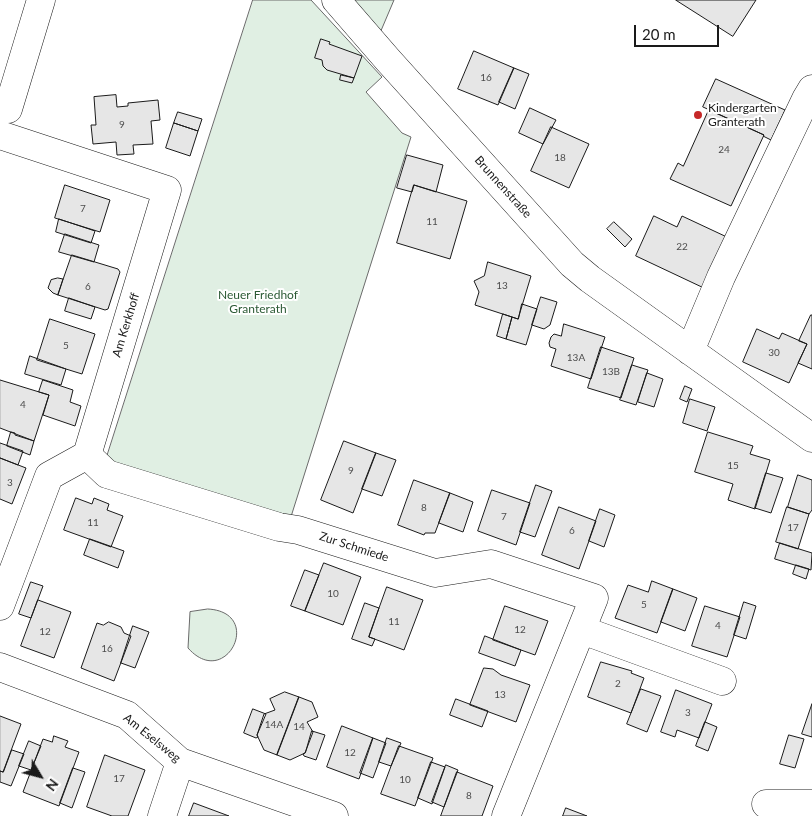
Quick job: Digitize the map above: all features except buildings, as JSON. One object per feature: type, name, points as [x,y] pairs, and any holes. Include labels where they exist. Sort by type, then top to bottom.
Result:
[{"type":"street","points":[[0,106],[8,109],[41,0]]},
{"type":"street","name":"Brunnenstraße","points":[[336,0],[572,264],[590,279],[812,438]]},
{"type":"street","points":[[690,351],[721,277],[812,89]]},
{"type":"street","name":"Am Kerkhoff","points":[[0,136],[167,190],[87,455]]},
{"type":"street","points":[[0,606],[49,476],[87,455]]},
{"type":"street","name":"Zur Schmiede","points":[[87,455],[107,474],[279,527],[298,530],[435,573],[491,564],[594,598],[506,816]]},
{"type":"street","points":[[582,630],[722,681]]},
{"type":"street","name":"Am Eselsweg","points":[[0,668],[127,715],[180,762],[334,816]]},
{"type":"street","points":[[162,816],[180,762]]},
{"type":"street","points":[[766,804],[812,804]]},
{"type":"green space","name":"Neuer Friedhof Granterath","points":[[253,0],[311,0],[382,77],[366,92],[402,133],[411,137],[289,523],[104,466]]},
{"type":"green space","points":[[351,0],[394,0],[380,33]]},
{"type":"green space","points":[[208,609],[225,613],[234,622],[237,634],[234,646],[226,655],[215,660],[202,659],[188,648],[190,612]]},
{"type":"place","name":"Kindergarten Granterath","points":[[698,115]]}]
